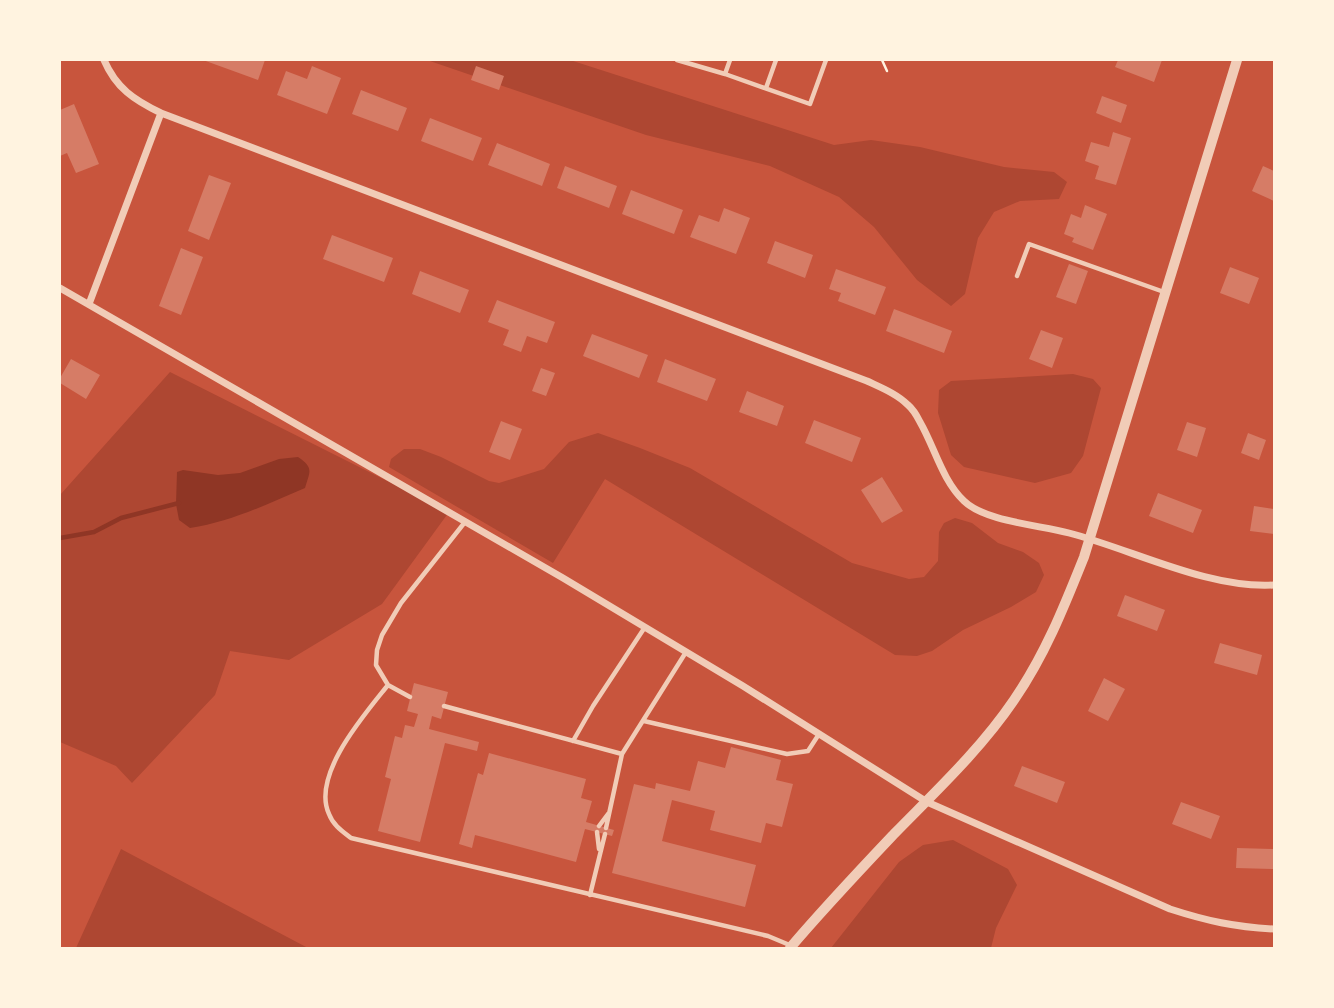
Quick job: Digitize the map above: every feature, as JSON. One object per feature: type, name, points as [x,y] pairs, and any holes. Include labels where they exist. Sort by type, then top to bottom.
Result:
[{"type":"street","points":[[104,60],[123,90],[143,105],[160,113],[891,392],[913,410],[951,487],[965,503],[991,516],[1070,533],[1208,578],[1232,583],[1275,585]]},
{"type":"street","points":[[791,947],[988,736],[1032,672],[1059,621],[1089,540],[1237,60]]},
{"type":"street","points":[[89,304],[160,113]]},
{"type":"street","points":[[60,288],[645,627],[927,802],[1170,909],[1206,921],[1243,928],[1275,929]]},
{"type":"lane","points":[[677,60],[810,104],[826,60]]},
{"type":"lane","points":[[725,74],[730,60]]},
{"type":"lane","points":[[766,88],[776,60]]},
{"type":"lane","points":[[1017,276],[1029,244],[1165,293]]},
{"type":"lane","points":[[410,697],[388,685],[376,665],[377,650],[382,635],[401,603],[465,522]]},
{"type":"lane","points":[[573,741],[645,627]]},
{"type":"lane","points":[[606,828],[622,754],[686,652]]},
{"type":"lane","points":[[388,685],[343,744],[325,796],[328,813],[337,828],[351,838],[768,936],[791,947]]},
{"type":"lane","points":[[444,706],[622,754]]},
{"type":"lane","points":[[644,721],[788,754],[808,751],[819,734]]},
{"type":"lane","points":[[599,826],[609,814]]},
{"type":"lane","points":[[597,832],[600,854]]},
{"type":"lane","points":[[590,895],[605,834]]},
{"type":"path","points":[[882,60],[887,71]]},
{"type":"shaded area","points":[[427,60],[570,60],[834,145],[871,140],[920,147],[1004,167],[1054,172],[1067,182],[1059,199],[1020,201],[994,212],[978,238],[965,294],[951,306],[917,280],[874,227],[839,197],[770,166],[646,135]]},
{"type":"shaded area","points":[[170,372],[449,512],[382,604],[289,660],[230,651],[215,695],[132,783],[116,766],[60,742],[60,495]]},
{"type":"shaded area","points":[[1073,374],[1093,379],[1101,388],[1083,456],[1071,473],[1035,483],[964,467],[951,455],[938,413],[939,390],[951,381]]},
{"type":"shaded area","points":[[598,433],[690,468],[852,563],[909,579],[924,577],[938,561],[939,532],[944,523],[955,518],[972,523],[998,543],[1023,552],[1039,563],[1044,575],[1036,592],[963,630],[932,651],[917,656],[895,655],[605,479],[553,563],[389,467],[391,459],[404,449],[420,449],[489,481],[499,483],[544,469],[569,442]]},
{"type":"shaded area","points":[[298,457],[309,467],[305,488],[249,512],[220,521],[190,528],[179,520],[176,504],[177,472],[183,470],[218,475],[240,473],[279,459]]},
{"type":"shaded area","points":[[953,840],[1008,869],[1017,885],[996,928],[991,948],[831,948],[899,862],[923,845]]},
{"type":"shaded area","points":[[121,849],[308,948],[76,948]]},
{"type":"building","points":[[203,60],[265,60],[258,80]]},
{"type":"building","points":[[1118,60],[1162,60],[1154,82],[1115,67]]},
{"type":"building","points":[[312,66],[341,78],[327,114],[277,95],[286,71],[307,79]]},
{"type":"building","points":[[476,66],[504,76],[499,90],[471,80]]},
{"type":"building","points":[[361,90],[407,108],[398,131],[352,114]]},
{"type":"building","points":[[1102,96],[1127,105],[1121,123],[1096,113]]},
{"type":"building","points":[[74,104],[99,164],[76,173],[67,153],[60,156],[60,110]]},
{"type":"building","points":[[430,118],[482,138],[473,161],[421,141]]},
{"type":"building","points":[[1113,132],[1131,138],[1116,185],[1095,179],[1099,166],[1085,161],[1091,142],[1109,147]]},
{"type":"building","points":[[497,143],[550,164],[542,186],[488,165]]},
{"type":"building","points":[[565,166],[617,186],[609,208],[557,188]]},
{"type":"building","points":[[1263,166],[1274,171],[1274,201],[1252,191]]},
{"type":"building","points":[[209,175],[231,183],[209,240],[188,231]]},
{"type":"building","points":[[631,190],[683,210],[674,234],[622,214]]},
{"type":"building","points":[[1085,205],[1107,214],[1093,250],[1072,242],[1074,238],[1064,234],[1071,214],[1081,218]]},
{"type":"building","points":[[724,208],[750,218],[736,254],[690,237],[699,215],[719,222]]},
{"type":"building","points":[[332,235],[393,258],[384,282],[323,259]]},
{"type":"building","points":[[775,241],[813,255],[805,278],[767,263]]},
{"type":"building","points":[[181,248],[203,257],[181,315],[159,306]]},
{"type":"building","points":[[1069,264],[1088,271],[1076,304],[1056,297]]},
{"type":"building","points":[[1230,267],[1259,278],[1249,304],[1220,293]]},
{"type":"building","points":[[836,269],[886,287],[875,315],[838,301],[841,293],[829,289]]},
{"type":"building","points":[[420,271],[469,290],[460,313],[412,294]]},
{"type":"building","points":[[497,300],[555,322],[547,343],[527,336],[521,352],[503,345],[509,330],[488,322]]},
{"type":"building","points":[[894,309],[952,331],[944,353],[886,331]]},
{"type":"building","points":[[1041,330],[1063,338],[1052,368],[1029,359]]},
{"type":"building","points":[[592,334],[648,355],[639,378],[583,356]]},
{"type":"building","points":[[71,359],[100,375],[86,399],[60,383]]},
{"type":"building","points":[[665,359],[716,379],[707,401],[657,382]]},
{"type":"building","points":[[541,368],[555,373],[546,396],[532,391]]},
{"type":"building","points":[[747,391],[784,406],[777,426],[739,412]]},
{"type":"building","points":[[814,420],[861,438],[852,462],[805,443]]},
{"type":"building","points":[[501,421],[522,429],[510,460],[489,452]]},
{"type":"building","points":[[1187,422],[1206,428],[1197,457],[1177,450]]},
{"type":"building","points":[[1248,433],[1266,440],[1259,460],[1241,453]]},
{"type":"building","points":[[882,477],[903,511],[882,523],[861,490]]},
{"type":"building","points":[[1158,493],[1202,510],[1193,533],[1149,516]]},
{"type":"building","points":[[1254,506],[1274,509],[1274,534],[1250,531]]},
{"type":"building","points":[[1125,595],[1165,610],[1157,631],[1117,616]]},
{"type":"building","points":[[1220,643],[1262,655],[1257,675],[1214,663]]},
{"type":"building","points":[[1104,678],[1125,689],[1108,721],[1088,711]]},
{"type":"building","points":[[414,683],[448,692],[441,719],[432,716],[429,729],[479,742],[477,751],[445,743],[420,842],[378,831],[391,779],[385,777],[395,736],[402,738],[405,725],[414,727],[418,714],[407,711]]},
{"type":"building","points":[[731,747],[781,760],[776,780],[793,784],[782,827],[766,823],[761,843],[710,830],[715,811],[672,800],[662,841],[756,865],[745,907],[612,873],[634,784],[655,789],[656,783],[690,791],[698,761],[725,768]]},
{"type":"building","points":[[489,753],[586,779],[581,798],[592,801],[586,822],[614,830],[612,836],[585,829],[576,862],[475,835],[472,848],[459,844],[478,773],[483,775]]},
{"type":"building","points":[[1022,766],[1065,782],[1057,803],[1014,786]]},
{"type":"building","points":[[1181,802],[1220,816],[1211,839],[1172,824]]},
{"type":"building","points":[[1237,848],[1274,849],[1274,869],[1236,868]]},
{"type":"waterway","points":[[60,538],[94,532],[121,518],[179,503]]}]
